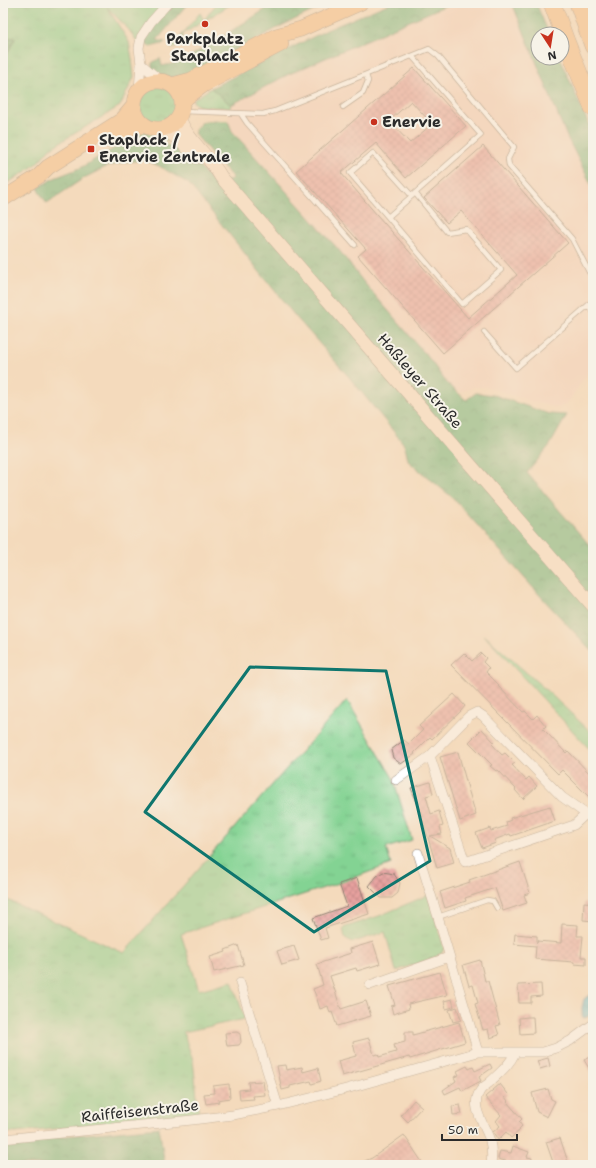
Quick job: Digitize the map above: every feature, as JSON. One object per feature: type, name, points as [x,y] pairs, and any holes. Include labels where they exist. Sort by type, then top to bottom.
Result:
[{"type":"highway","points":[[552,3],[593,108]]},
{"type":"highway","points":[[579,6],[593,31]]},
{"type":"highway","points":[[579,6],[593,46]]},
{"type":"main road","points":[[301,29],[280,45],[205,84],[186,97],[181,110],[172,125],[161,129],[152,129],[144,125],[137,117],[133,107],[134,97],[139,89],[148,82],[166,83],[191,80],[276,36],[301,29],[360,3]]},
{"type":"main road","points":[[166,83],[177,90],[181,96],[181,110]]},
{"type":"main road","points":[[3,199],[39,176],[48,167],[122,120],[133,107]]},
{"type":"main road","name":"Haßleyer Straße","points":[[181,110],[187,133],[216,168],[221,178]]},
{"type":"main road","points":[[39,176],[52,172],[127,130],[144,125]]},
{"type":"main road","name":"Haßleyer Straße","points":[[161,129],[170,132],[180,139],[211,171],[221,178],[593,606]]},
{"type":"street","points":[[139,89],[141,64],[139,48],[140,37],[168,3]]},
{"type":"street","points":[[141,64],[166,83]]},
{"type":"street","points":[[396,780],[430,756],[470,716],[477,712],[483,716],[562,797],[589,816],[574,824],[465,862],[430,756]]},
{"type":"street","points":[[418,853],[478,1052]]},
{"type":"street","points":[[370,985],[449,957]]},
{"type":"street","points":[[240,982],[278,1106]]},
{"type":"street","name":"Raiffeisenstraße","points":[[3,1139],[232,1115],[346,1090],[478,1052],[543,1052],[556,1048],[570,1041],[593,1024]]},
{"type":"street","points":[[491,1165],[492,1154],[490,1140],[482,1124],[477,1109],[476,1099],[480,1091],[510,1063],[515,1053]]},
{"type":"lane","points":[[181,110],[263,114],[275,111],[429,49],[438,56],[514,147],[508,159],[509,166],[572,239],[589,272],[593,276]]},
{"type":"lane","points":[[388,218],[481,135],[412,56]]},
{"type":"lane","points":[[343,108],[363,93],[368,81],[366,75]]},
{"type":"lane","points":[[241,114],[247,123],[355,245]]},
{"type":"lane","points":[[373,153],[447,232],[466,229],[501,270],[462,304],[388,218],[350,173],[373,153]]},
{"type":"lane","points":[[484,332],[516,368],[593,301]]},
{"type":"lane","points":[[588,306],[593,311]]},
{"type":"lane","points":[[438,917],[486,900],[493,900],[497,908]]},
{"type":"highlighted area","points":[[250,667],[386,671],[430,861],[314,932],[145,812]]},
{"type":"shaded area","points":[[461,3],[511,3],[530,46],[530,66],[539,66],[593,189],[593,365],[569,401],[565,405],[558,408],[532,402],[492,388],[474,387],[461,392],[446,382],[428,357],[362,280],[339,250],[232,131],[228,121],[231,105],[287,75],[423,15]]},
{"type":"green space","points":[[3,3],[168,3],[139,44],[129,30],[107,7],[129,42],[132,59],[134,77],[120,106],[49,149],[31,168],[3,186],[3,62],[15,39],[3,37]]},
{"type":"green space","points":[[168,3],[188,3],[157,40],[165,42],[150,47],[144,43],[146,38]]},
{"type":"green space","points":[[217,3],[233,3],[183,34],[183,42],[172,49],[171,48],[200,13],[204,20]]},
{"type":"green space","points":[[260,3],[330,3],[283,25],[201,69],[200,71],[170,77],[158,74],[152,70],[152,63],[160,58],[162,66],[176,63],[176,56],[183,61],[266,9]]},
{"type":"green space","points":[[390,3],[451,3],[287,75],[231,105],[211,88],[329,29]]},
{"type":"green space","points":[[512,3],[536,3],[546,26],[530,26],[530,47]]},
{"type":"green space","points":[[3,37],[15,38],[3,62]]},
{"type":"green space","points":[[538,66],[563,66],[593,134],[593,188],[567,137]]},
{"type":"green space","points":[[162,87],[171,92],[175,98],[175,112],[171,118],[162,123],[154,123],[145,118],[141,112],[140,101],[145,92],[151,88]]},
{"type":"green space","points":[[211,88],[231,105],[230,108],[199,106],[194,103],[193,100]]},
{"type":"green space","points":[[214,120],[228,121],[232,131],[339,250],[362,280],[428,357],[446,382],[466,400],[476,393],[494,395],[549,414],[567,415],[550,445],[527,473],[593,549],[593,652],[544,600],[453,498],[409,462],[403,443],[349,377],[295,316],[189,184],[159,166],[144,160],[125,162],[106,167],[84,178],[47,203],[39,192],[38,188],[52,179],[80,168],[130,139],[168,145],[174,149],[179,143],[186,153],[218,187],[233,178],[194,133],[202,122]]},
{"type":"green space","points":[[145,132],[153,135],[163,135],[172,142],[133,135]]},
{"type":"green space","points":[[484,635],[593,734],[593,753]]},
{"type":"green space","points":[[347,700],[393,778],[412,840],[386,848],[391,864],[339,883],[181,934],[199,990],[232,981],[245,1019],[183,1032],[193,1060],[199,1114],[15,1133],[3,1132],[3,898],[124,953]]},
{"type":"green space","points":[[428,895],[444,948],[442,953],[435,957],[396,971],[385,932],[353,942],[345,938],[343,928],[379,916]]},
{"type":"green space","points":[[159,1127],[165,1165],[3,1165],[3,1145],[15,1141]]},
{"type":"water","points":[[592,993],[593,1014],[585,1018],[582,1017],[584,999]]},
{"type":"building","points":[[414,68],[466,126],[406,178],[376,143],[341,173],[377,215],[468,318],[517,275],[461,211],[447,223],[424,198],[483,146],[568,243],[443,353],[358,256],[366,249],[296,171]],"holes":[[[411,101],[432,124],[410,143],[389,121]]]},
{"type":"building","points":[[464,653],[472,661],[481,653],[486,658],[483,662],[489,668],[486,672],[499,685],[498,686],[523,712],[525,711],[533,719],[537,715],[546,726],[543,729],[566,753],[568,751],[593,777],[593,801],[562,770],[558,774],[451,665]]},
{"type":"building","points":[[454,694],[465,706],[461,711],[432,739],[430,737],[414,753],[415,754],[401,764],[393,758],[391,750],[404,740],[409,744],[423,730],[419,726]]},
{"type":"building","points":[[482,729],[494,742],[492,744],[502,755],[505,753],[515,763],[512,765],[526,780],[529,777],[537,786],[523,799],[515,790],[516,789],[498,770],[496,771],[490,766],[492,765],[469,742]]},
{"type":"building","points":[[458,752],[476,815],[460,821],[440,757]]},
{"type":"building","points":[[430,782],[433,794],[426,796],[431,814],[439,811],[443,826],[440,827],[442,834],[430,836],[450,848],[454,863],[437,868],[419,807],[411,788]]},
{"type":"building","points":[[550,806],[555,821],[511,836],[510,834],[494,840],[496,843],[482,848],[476,833],[490,828],[491,831],[507,826],[506,822],[511,820],[510,818]]},
{"type":"building","points":[[520,862],[530,893],[524,895],[527,903],[503,911],[495,888],[465,898],[466,901],[445,908],[440,892]]},
{"type":"building","points":[[383,872],[394,874],[400,883],[398,893],[392,898],[381,898],[369,886],[377,876]]},
{"type":"building","points":[[357,878],[369,914],[325,928],[328,938],[321,940],[313,918],[347,906],[339,884]]},
{"type":"building","points":[[584,902],[593,903],[593,921],[583,920]]},
{"type":"building","points":[[562,924],[578,925],[577,936],[583,936],[581,957],[586,957],[586,965],[574,964],[574,962],[535,959],[536,946],[514,944],[515,934],[537,936],[537,941],[561,943]]},
{"type":"building","points":[[373,942],[380,964],[357,971],[356,968],[330,976],[341,1009],[366,1001],[371,1016],[337,1026],[328,1006],[320,1009],[313,989],[323,985],[317,964],[351,953],[350,949]]},
{"type":"building","points":[[238,945],[244,965],[214,972],[210,957],[226,952],[225,950]]},
{"type":"building","points":[[294,946],[299,960],[282,965],[277,951]]},
{"type":"building","points":[[480,960],[485,981],[488,981],[500,1025],[496,1026],[499,1035],[490,1038],[488,1029],[483,1030],[475,1004],[478,1003],[473,985],[469,986],[463,965]]},
{"type":"building","points":[[440,972],[447,995],[408,1004],[409,1009],[393,1014],[391,1006],[395,1005],[389,986]]},
{"type":"building","points":[[541,984],[542,996],[531,997],[531,1003],[519,1003],[518,985]]},
{"type":"building","points":[[452,999],[454,1007],[446,1009],[444,1001]]},
{"type":"building","points":[[457,1007],[461,1020],[453,1022],[449,1010]]},
{"type":"building","points":[[533,1017],[534,1033],[520,1034],[519,1018]]},
{"type":"building","points":[[459,1022],[465,1042],[410,1059],[409,1057],[342,1076],[338,1061],[356,1056],[353,1042],[369,1038],[374,1055],[378,1054],[379,1057],[396,1052],[394,1045],[405,1042],[405,1032],[413,1032],[413,1035]]},
{"type":"building","points":[[237,1032],[240,1034],[241,1042],[239,1045],[227,1046],[225,1033]]},
{"type":"building","points":[[593,1055],[593,1075],[584,1060]]},
{"type":"building","points":[[548,1058],[550,1066],[540,1069],[537,1061]]},
{"type":"building","points":[[490,1064],[492,1068],[479,1077],[481,1081],[462,1091],[460,1087],[445,1094],[443,1090],[456,1081],[454,1077],[459,1075],[457,1071],[467,1066],[469,1069],[473,1067],[475,1071]]},
{"type":"building","points":[[285,1065],[286,1070],[302,1067],[303,1072],[318,1068],[321,1081],[312,1084],[311,1081],[290,1086],[290,1088],[282,1090],[277,1066]]},
{"type":"building","points":[[263,1081],[265,1095],[253,1096],[254,1099],[240,1100],[239,1090],[249,1089],[248,1082]]},
{"type":"building","points":[[229,1084],[230,1098],[218,1100],[219,1102],[206,1104],[204,1094],[214,1093],[213,1086]]},
{"type":"building","points":[[500,1084],[508,1094],[505,1097],[508,1101],[507,1102],[522,1119],[519,1122],[522,1126],[519,1129],[520,1130],[511,1138],[506,1132],[498,1140],[493,1132],[500,1126],[496,1121],[501,1115],[485,1097]]},
{"type":"building","points":[[548,1089],[551,1099],[555,1101],[547,1117],[537,1112],[532,1093]]},
{"type":"building","points":[[414,1100],[422,1107],[408,1122],[401,1115]]},
{"type":"building","points":[[460,1105],[462,1114],[453,1115],[452,1106]]},
{"type":"building","points":[[404,1135],[424,1165],[355,1165],[372,1158]]},
{"type":"building","points":[[560,1138],[569,1165],[554,1165],[546,1142]]},
{"type":"building","points":[[513,1146],[529,1152],[527,1157],[532,1158],[531,1165],[508,1165],[509,1162],[498,1159],[500,1151],[511,1153]]},
{"type":"place","name":"Parkplatz Staplack","points":[[205,24]]},
{"type":"place","name":"Enervie","points":[[374,122]]},
{"type":"place","name":"Staplack / Enervie Zentrale","points":[[91,149]]}]
